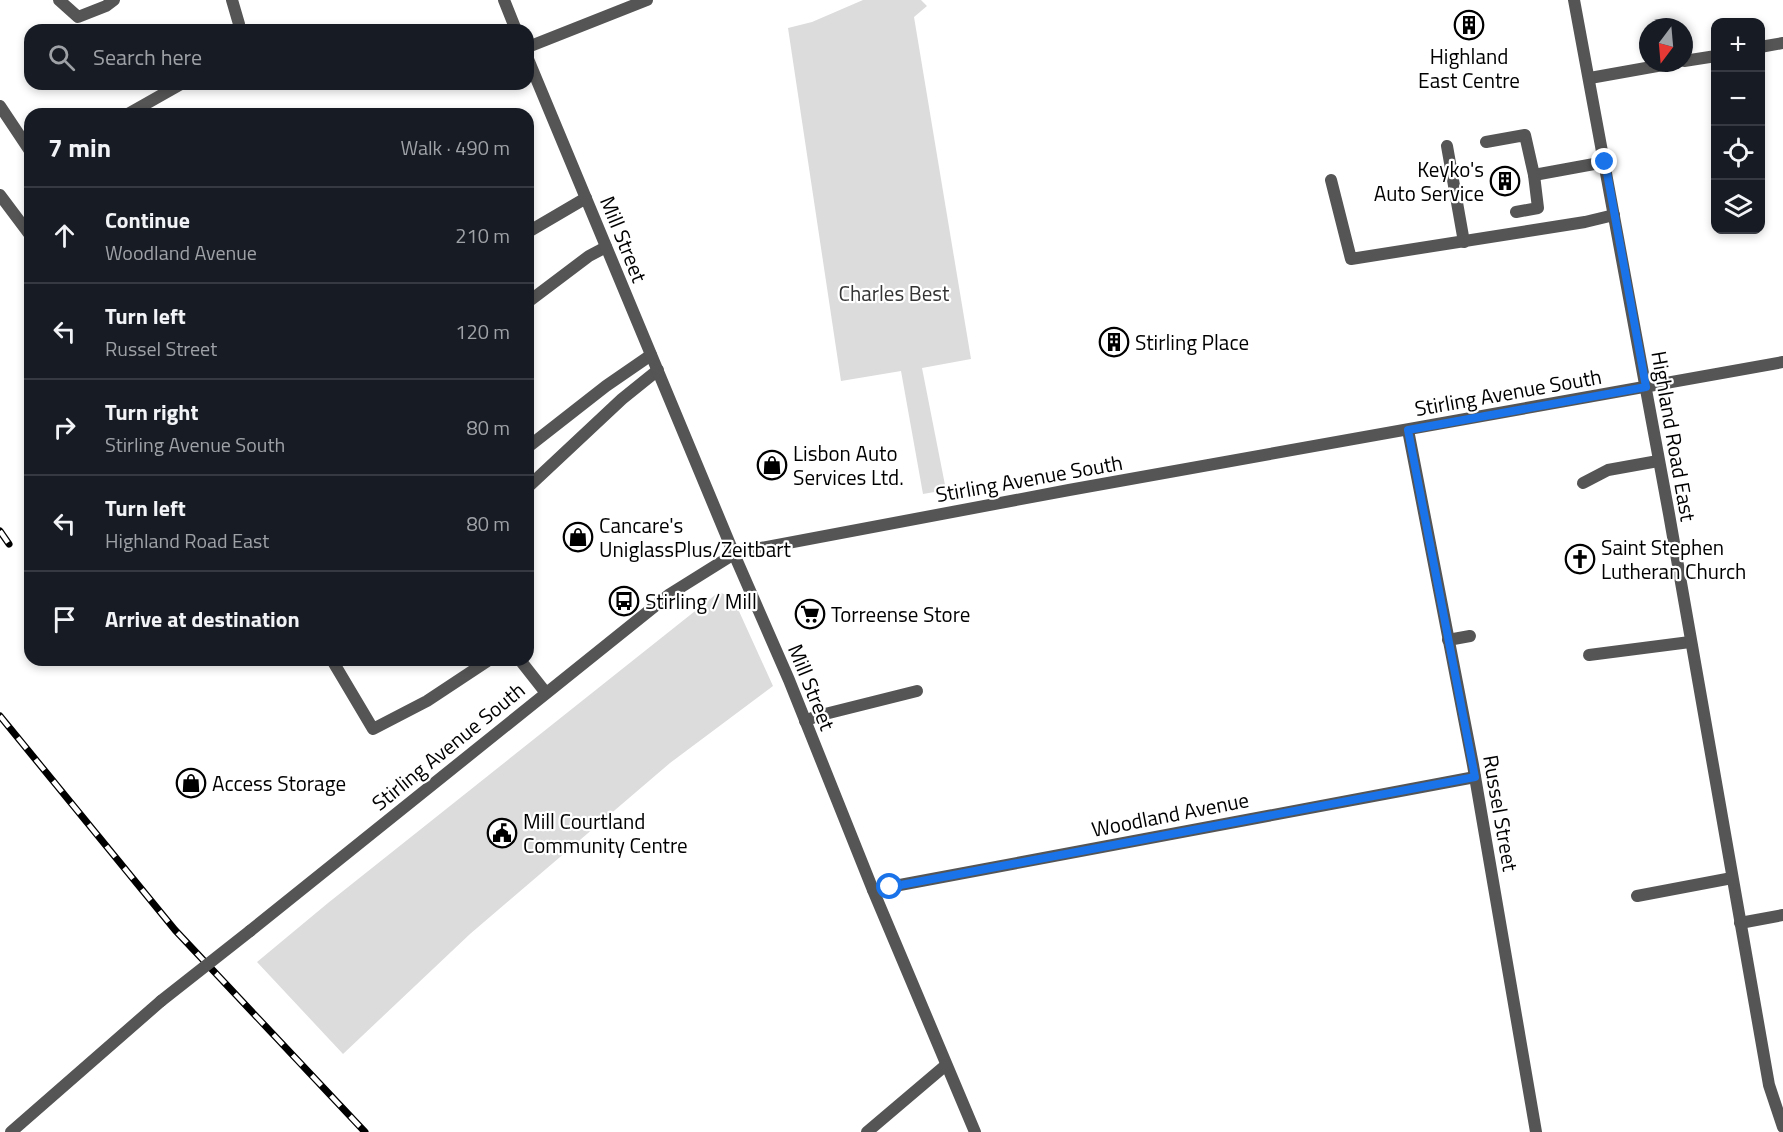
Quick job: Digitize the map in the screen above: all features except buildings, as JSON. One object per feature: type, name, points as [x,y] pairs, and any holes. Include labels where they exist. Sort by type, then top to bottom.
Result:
[{"type":"street","points":[[59,0],[78,17],[106,6],[114,0]]},
{"type":"street","points":[[232,0],[239,24]]},
{"type":"street","points":[[504,0],[514,24]]},
{"type":"street","points":[[534,45],[647,0]]},
{"type":"street","name":"Highland Road East","points":[[1574,0],[1669,514],[1769,1085],[1783,1127]]},
{"type":"street","points":[[1765,46],[1783,43]]},
{"type":"street","points":[[1693,60],[1711,57]]},
{"type":"street","points":[[1590,78],[1639,69]]},
{"type":"street","name":"Mill Street","points":[[534,73],[975,1132]]},
{"type":"street","points":[[139,108],[170,90]]},
{"type":"street","points":[[0,106],[24,142]]},
{"type":"street","points":[[1486,142],[1525,135],[1534,175],[1538,208],[1516,213]]},
{"type":"street","points":[[1447,146],[1464,242]]},
{"type":"street","points":[[1534,175],[1605,162]]},
{"type":"street","points":[[1331,180],[1351,259],[1585,222],[1614,215]]},
{"type":"street","points":[[0,195],[24,227]]},
{"type":"street","points":[[534,228],[586,198]]},
{"type":"street","points":[[534,297],[589,256],[606,247]]},
{"type":"street","points":[[534,442],[606,386],[651,355]]},
{"type":"street","name":"Stirling Avenue South","points":[[11,1132],[161,1001],[546,693],[670,594],[734,554],[1069,490],[1783,362]]},
{"type":"street","points":[[534,481],[622,399],[658,370]]},
{"type":"street","name":"Russel Street","points":[[1408,430],[1475,777],[1536,1132]]},
{"type":"street","points":[[1583,483],[1608,470],[1658,461]]},
{"type":"street","points":[[1448,640],[1470,636]]},
{"type":"street","points":[[1589,655],[1690,642]]},
{"type":"street","points":[[336,666],[373,729],[427,701],[480,666]]},
{"type":"street","points":[[525,666],[546,693]]},
{"type":"street","points":[[805,721],[917,691]]},
{"type":"street","name":"Woodland Avenue","points":[[873,890],[1475,777]]},
{"type":"street","points":[[1637,896],[1732,878]]},
{"type":"street","points":[[1740,923],[1783,915]]},
{"type":"street","points":[[867,1132],[946,1065]]},
{"type":"green space","name":"Charles Best","points":[[863,0],[921,0],[927,6],[914,17],[971,359],[922,368],[946,490],[923,494],[901,371],[841,381],[788,28],[812,22]]},
{"type":"green space","name":"Mill Courtland Community Centre","points":[[719,592],[733,598],[773,686],[670,763],[470,934],[343,1054],[257,962]]},
{"type":"railway","points":[[0,531],[9,544]]},
{"type":"railway","points":[[0,716],[175,930],[365,1132]]},
{"type":"place","name":"Highland East Centre","points":[[1469,25]]},
{"type":"place","name":"Keyko's Auto Service","points":[[1505,181]]},
{"type":"place","name":"Stirling Place","points":[[1114,342]]},
{"type":"place","name":"Lisbon Auto Services Ltd.","points":[[772,465]]},
{"type":"place","name":"Cancare's UniglassPlus/Zeitbart","points":[[578,537]]},
{"type":"place","name":"Saint Stephen Lutheran Church","points":[[1580,559]]},
{"type":"place","name":"Stirling / Mill","points":[[624,601]]},
{"type":"place","name":"Torreense Store","points":[[810,614]]},
{"type":"place","name":"Access Storage","points":[[191,783]]},
{"type":"place","name":"Mill Courtland Community Centre","points":[[502,833]]},
{"type":"route","points":[[890,887],[1475,777],[1408,430],[1646,387],[1605,162]]}]
